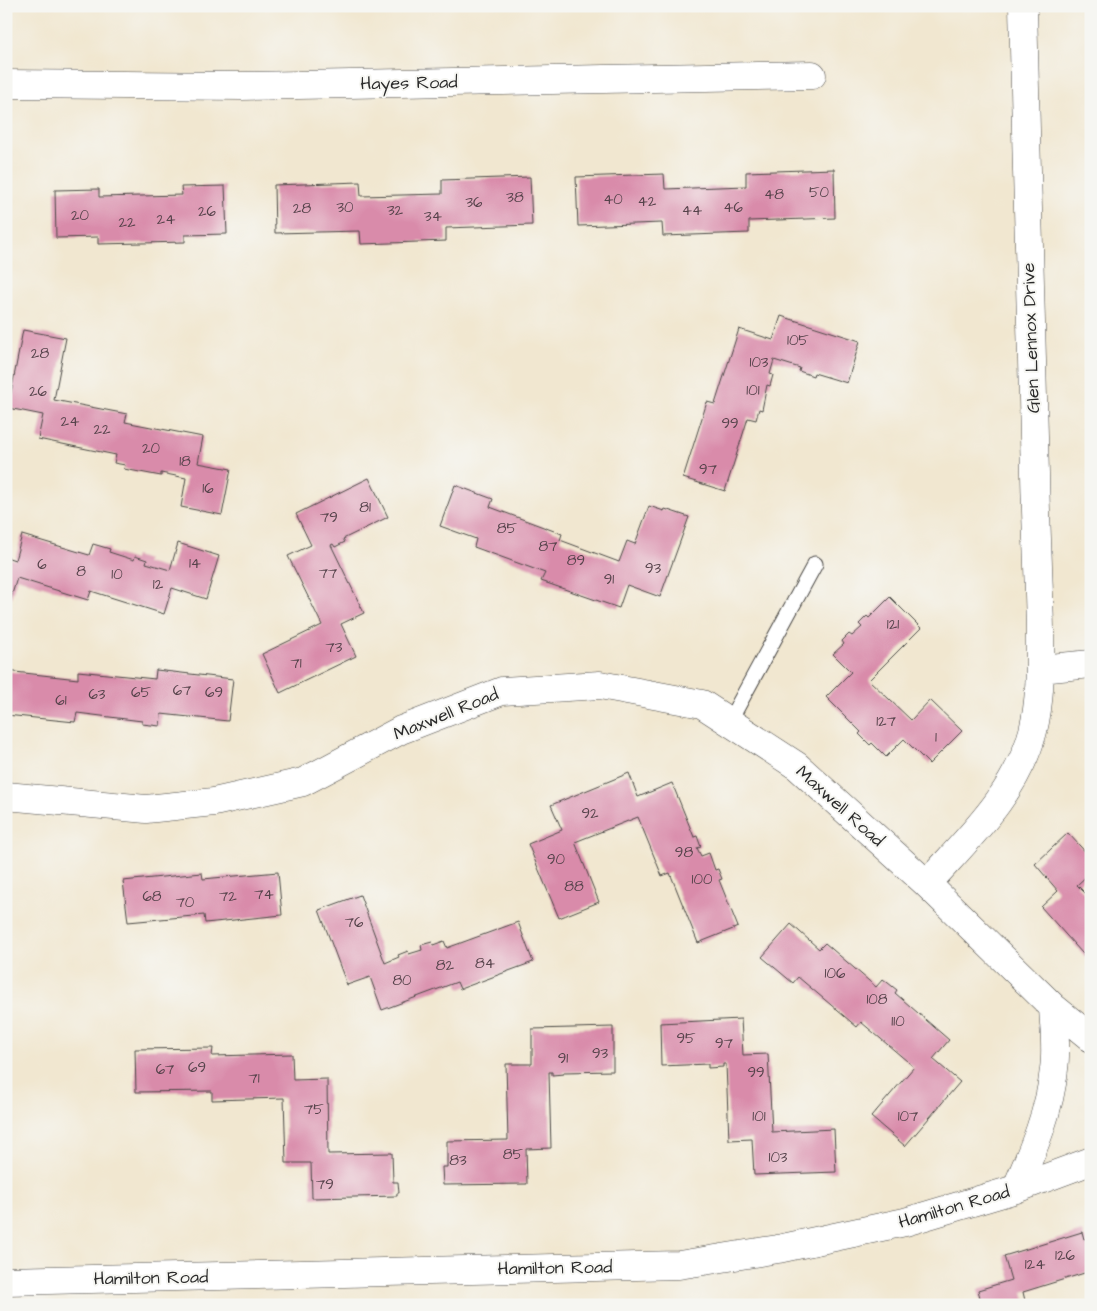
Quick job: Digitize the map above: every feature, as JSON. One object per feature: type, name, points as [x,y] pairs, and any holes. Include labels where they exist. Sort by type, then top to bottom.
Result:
[{"type":"street","name":"Glen Lennox Drive","points":[[927,884],[998,804],[1020,766],[1032,732],[1038,701],[1040,669],[1023,6]]},
{"type":"street","name":"Hayes Road","points":[[6,84],[242,86],[812,75]]},
{"type":"street","points":[[1040,669],[1091,664]]},
{"type":"street","name":"Maxwell Road","points":[[6,796],[146,809],[214,802],[303,782],[401,730],[502,691],[600,685],[702,704],[797,766],[927,884],[1053,1008],[1091,1038]]},
{"type":"street","points":[[1016,1188],[1043,1123],[1050,1094],[1054,1068],[1053,1008]]},
{"type":"street","name":"Hamilton Road","points":[[6,1282],[679,1265],[778,1249],[905,1222],[1016,1188],[1091,1161]]},
{"type":"lane","points":[[729,722],[815,564]]},
{"type":"building","points":[[834,169],[835,218],[749,221],[749,233],[663,236],[662,223],[578,226],[576,177],[664,174],[665,189],[746,186],[746,172]]},
{"type":"building","points":[[530,177],[532,225],[446,228],[446,241],[361,244],[360,231],[275,233],[274,185],[360,182],[361,196],[442,194],[442,180]]},
{"type":"building","points":[[225,186],[227,234],[185,235],[185,242],[98,244],[98,237],[56,238],[55,190],[99,189],[99,197],[182,195],[181,187]]},
{"type":"building","points":[[781,316],[860,341],[847,383],[814,373],[813,376],[799,371],[800,368],[774,360],[770,374],[773,375],[770,386],[767,385],[762,410],[759,409],[756,420],[748,418],[725,491],[683,478],[707,402],[715,404],[739,329],[773,340]]},
{"type":"building","points":[[23,330],[66,338],[54,400],[127,414],[125,422],[203,437],[198,463],[231,469],[222,515],[181,507],[186,478],[161,473],[161,476],[124,469],[125,465],[114,463],[116,455],[38,439],[43,415],[8,408]]},
{"type":"building","points":[[369,478],[388,517],[343,539],[345,542],[335,547],[333,544],[331,545],[364,613],[341,624],[356,656],[280,693],[262,654],[322,625],[288,556],[311,545],[296,514]]},
{"type":"building","points":[[455,485],[493,499],[490,507],[562,534],[560,540],[619,562],[627,541],[635,544],[649,506],[689,517],[660,597],[627,585],[619,608],[541,581],[545,573],[474,547],[476,539],[440,526]]},
{"type":"building","points":[[22,535],[89,555],[93,544],[110,549],[109,552],[134,560],[135,556],[147,560],[146,563],[170,570],[178,543],[219,556],[206,599],[172,588],[164,614],[91,591],[88,600],[17,578],[9,604],[6,603],[6,557],[15,560]]},
{"type":"building","points":[[890,597],[921,628],[869,680],[911,720],[930,700],[962,731],[929,764],[904,739],[886,757],[872,743],[870,745],[859,734],[861,732],[826,697],[851,672],[833,654],[844,644],[842,641],[849,634],[852,636],[862,627],[859,624],[867,616],[869,618]]},
{"type":"building","points":[[6,642],[10,643],[8,663],[6,663]]},
{"type":"building","points":[[156,670],[233,679],[228,721],[161,714],[160,726],[142,724],[142,721],[77,713],[75,722],[6,715],[6,671],[78,679],[78,671],[155,679]]},
{"type":"building","points":[[629,773],[638,797],[672,783],[694,837],[697,836],[701,847],[697,848],[701,856],[709,853],[715,870],[718,869],[722,879],[719,880],[738,927],[698,943],[670,873],[662,876],[638,817],[575,842],[599,902],[559,918],[528,844],[562,830],[551,805]]},
{"type":"building","points":[[1068,833],[1091,858],[1091,872],[1077,885],[1091,899],[1091,963],[1041,907],[1058,891],[1035,864]]},
{"type":"building","points":[[278,872],[282,915],[205,923],[204,915],[128,922],[123,881],[202,873],[203,879]]},
{"type":"building","points":[[360,895],[385,963],[408,951],[409,954],[422,950],[421,945],[432,942],[433,945],[444,941],[447,948],[518,922],[533,962],[460,989],[457,982],[382,1010],[370,977],[347,985],[319,910]]},
{"type":"building","points":[[791,924],[819,949],[825,943],[876,987],[883,979],[897,990],[895,993],[949,1040],[933,1059],[960,1082],[905,1146],[871,1117],[914,1067],[861,1022],[857,1027],[798,977],[793,983],[762,957]]},
{"type":"building","points":[[741,1019],[743,1055],[768,1054],[772,1132],[834,1129],[836,1172],[754,1175],[752,1139],[729,1140],[726,1064],[723,1064],[723,1067],[708,1068],[708,1064],[661,1066],[660,1023]]},
{"type":"building","points":[[613,1027],[613,1071],[564,1072],[564,1074],[552,1075],[552,1072],[549,1072],[551,1148],[526,1149],[527,1184],[443,1185],[442,1167],[447,1167],[447,1141],[508,1140],[506,1064],[532,1064],[532,1029]]},
{"type":"building","points":[[213,1048],[212,1056],[292,1054],[293,1080],[327,1079],[328,1154],[392,1153],[393,1182],[398,1182],[399,1193],[397,1193],[397,1196],[312,1198],[311,1163],[286,1163],[284,1098],[212,1100],[212,1091],[136,1092],[135,1049]]},
{"type":"building","points":[[1082,1232],[1084,1239],[1091,1237],[1091,1271],[1023,1292],[1026,1305],[982,1305],[978,1290],[1011,1280],[1004,1256]]}]
